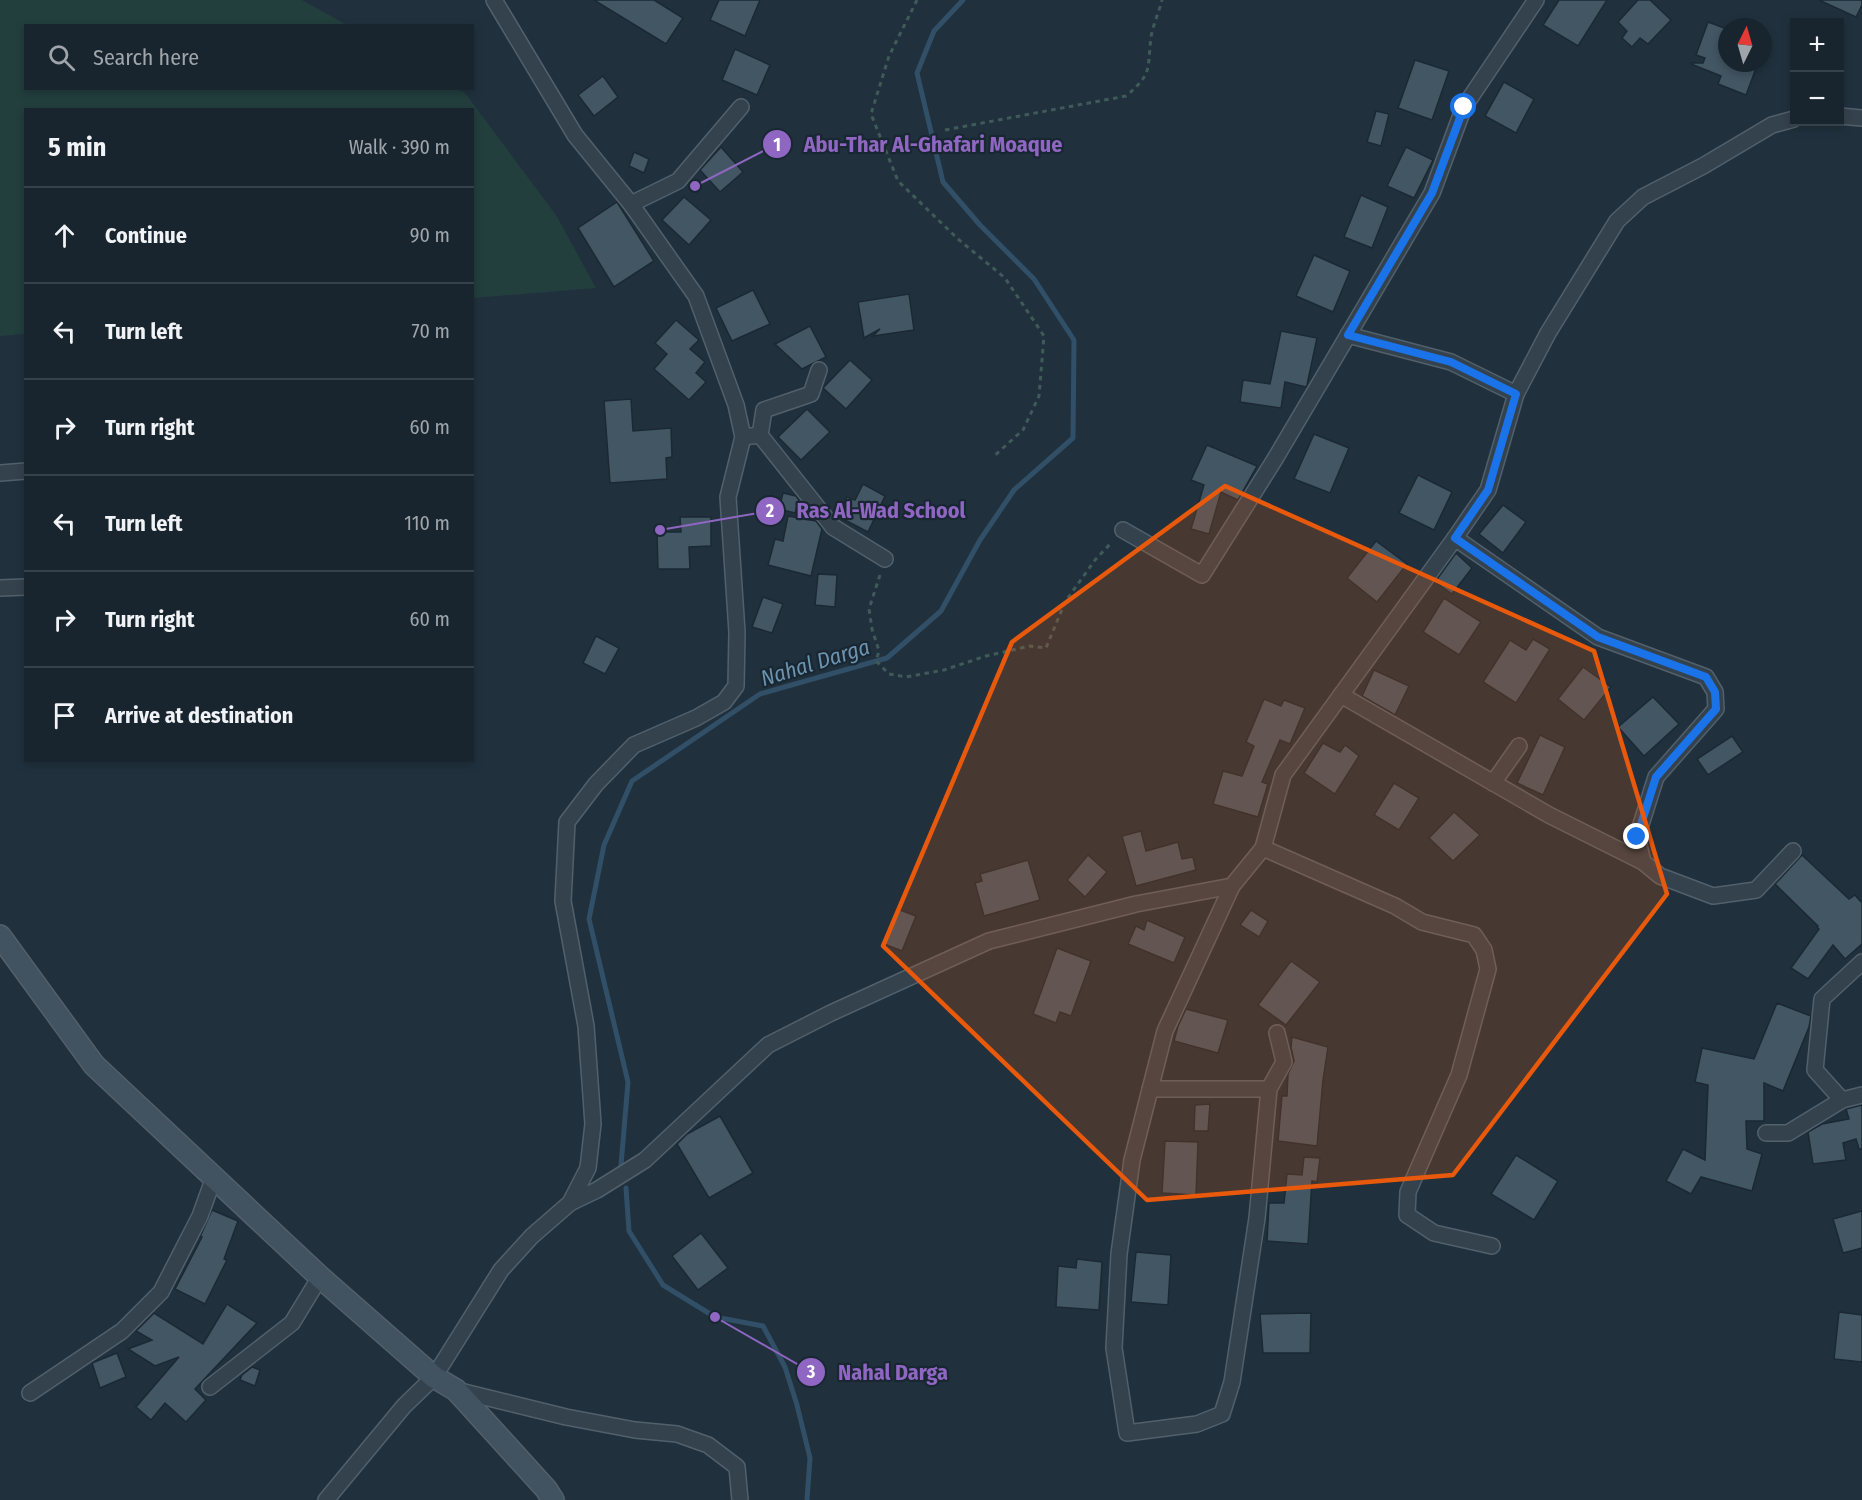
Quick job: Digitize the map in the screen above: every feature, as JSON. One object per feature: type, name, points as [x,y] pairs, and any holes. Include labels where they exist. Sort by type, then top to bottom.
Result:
[{"type":"street","points":[[494,0],[575,135],[631,204],[696,296],[736,405],[742,437],[728,497],[738,632],[736,686],[724,702],[696,718],[634,745],[596,784],[567,822],[563,901],[586,1026],[593,1124],[588,1168],[570,1203]]},
{"type":"street","points":[[1123,530],[1202,575],[1275,459],[1432,193],[1464,107],[1536,0]]},
{"type":"street","points":[[631,204],[678,181],[741,107]]},
{"type":"street","points":[[1844,116],[1862,118]]},
{"type":"street","points":[[1277,1033],[1284,1062],[1269,1089],[1257,1218],[1232,1382],[1222,1414],[1197,1424],[1127,1433],[1114,1348],[1119,1254],[1132,1160],[1165,1031],[1232,886],[1263,848],[1283,775],[1488,490],[1516,394],[1548,333],[1617,221],[1643,197],[1703,166],[1772,125],[1790,120]]},
{"type":"street","points":[[1348,335],[1451,362],[1516,394]]},
{"type":"street","points":[[819,370],[811,394],[764,410],[760,435],[833,526],[885,559]]},
{"type":"street","points":[[742,437],[760,435]]},
{"type":"street","points":[[0,473],[24,471]]},
{"type":"street","points":[[1455,538],[1598,637],[1706,677],[1715,692],[1716,709],[1656,777],[1637,837],[1643,862]]},
{"type":"street","points":[[0,588],[24,587]]},
{"type":"street","points":[[1341,695],[1549,815],[1643,862],[1660,876],[1713,896],[1756,890],[1793,851]]},
{"type":"street","points":[[1494,783],[1519,746]]},
{"type":"street","points":[[1263,848],[1395,906],[1422,922],[1474,935],[1484,950],[1488,969],[1459,1075],[1408,1192],[1407,1215],[1434,1233],[1492,1246]]},
{"type":"street","points":[[326,1500],[404,1406],[434,1377],[501,1270],[532,1236],[570,1203],[597,1190],[645,1160],[768,1045],[831,1013],[988,941],[1136,904],[1232,886]]},
{"type":"street","points":[[0,936],[94,1065],[320,1277],[434,1377],[456,1390],[566,1417],[635,1430],[677,1434],[708,1445],[737,1467],[740,1500]]},
{"type":"street","points":[[1842,1100],[1815,1070],[1822,999],[1862,962]]},
{"type":"street","points":[[1150,1089],[1269,1089]]},
{"type":"street","points":[[1766,1133],[1788,1133],[1842,1100],[1862,1095]]},
{"type":"street","points":[[30,1393],[122,1331],[161,1292],[200,1216],[214,1177]]},
{"type":"street","points":[[210,1387],[292,1323],[320,1277]]},
{"type":"street","points":[[456,1390],[546,1489],[553,1500]]},
{"type":"path","points":[[917,0],[889,56],[871,114],[898,182],[958,239],[1005,278],[1044,336],[1039,396],[1023,430],[994,456]]},
{"type":"path","points":[[945,130],[1126,96],[1143,81],[1150,63],[1152,35],[1162,0]]},
{"type":"path","points":[[885,559],[869,609],[879,651],[876,661],[889,674],[906,677],[944,670],[986,656],[1030,646],[1046,648],[1065,602],[1095,560],[1123,530]]},
{"type":"highlighted area","points":[[1225,486],[1594,651],[1667,894],[1453,1175],[1147,1200],[883,946],[1012,642]]},
{"type":"green space","points":[[0,0],[302,0],[345,24],[24,24],[24,90],[459,90],[465,93],[556,215],[596,288],[474,298],[474,108],[24,108],[24,334],[0,336]]},
{"type":"building","points":[[594,0],[654,0],[683,18],[666,44]]},
{"type":"building","points":[[719,0],[760,0],[745,36],[710,20]]},
{"type":"building","points":[[1559,0],[1607,0],[1578,46],[1543,25]]},
{"type":"building","points":[[1638,0],[1650,0],[1671,20],[1648,44],[1640,38],[1632,47],[1622,38],[1627,31],[1618,22]]},
{"type":"building","points":[[1819,0],[1862,0],[1862,5],[1856,17]]},
{"type":"building","points":[[1708,22],[1718,26],[1718,72],[1755,72],[1746,95],[1718,84],[1721,76],[1691,64],[1703,63],[1705,58],[1696,55]]},
{"type":"building","points":[[735,49],[770,65],[757,95],[722,80]]},
{"type":"building","points":[[1415,60],[1449,71],[1432,120],[1398,108]]},
{"type":"building","points":[[603,76],[618,97],[594,116],[578,95]]},
{"type":"building","points":[[1504,82],[1534,99],[1516,133],[1485,116]]},
{"type":"building","points":[[1376,111],[1389,114],[1381,146],[1367,142]]},
{"type":"building","points":[[721,147],[743,172],[720,192],[700,170]]},
{"type":"building","points":[[1406,147],[1433,160],[1414,198],[1387,186]]},
{"type":"building","points":[[634,152],[649,159],[644,173],[629,166]]},
{"type":"building","points":[[1361,195],[1388,207],[1372,248],[1344,237]]},
{"type":"building","points":[[684,197],[711,220],[689,245],[662,220]]},
{"type":"building","points":[[617,202],[654,261],[614,287],[578,228]]},
{"type":"building","points":[[1314,255],[1350,271],[1333,312],[1296,296]]},
{"type":"building","points":[[753,290],[770,324],[732,341],[716,308]]},
{"type":"building","points":[[909,294],[914,330],[873,336],[880,329],[864,338],[858,302]]},
{"type":"building","points":[[676,320],[699,340],[690,349],[705,362],[696,373],[706,382],[689,400],[654,369],[667,354],[655,343]]},
{"type":"building","points":[[810,326],[826,357],[802,369],[775,344]]},
{"type":"building","points":[[1281,331],[1317,338],[1306,387],[1285,382],[1281,408],[1240,402],[1243,380],[1270,384]]},
{"type":"building","points":[[850,360],[872,380],[846,409],[823,388]]},
{"type":"building","points":[[631,399],[633,431],[671,428],[672,457],[666,458],[667,479],[610,483],[604,401]]},
{"type":"building","points":[[807,409],[830,432],[801,460],[778,437]]},
{"type":"building","points":[[1314,434],[1349,448],[1330,493],[1294,479]]},
{"type":"building","points":[[1207,445],[1257,466],[1238,500],[1221,492],[1209,534],[1191,529],[1204,485],[1191,480]]},
{"type":"building","points":[[1418,475],[1452,492],[1434,530],[1399,513]]},
{"type":"building","points":[[863,484],[885,496],[868,532],[837,516],[847,497],[855,500]]},
{"type":"building","points":[[783,493],[796,496],[799,500],[795,513],[779,509]]},
{"type":"building","points":[[1503,505],[1526,522],[1503,553],[1479,534]]},
{"type":"building","points":[[788,516],[816,521],[822,529],[811,576],[768,565],[775,539],[783,541]]},
{"type":"building","points":[[680,517],[711,517],[711,546],[689,547],[690,569],[658,569],[657,532],[681,532]]},
{"type":"building","points":[[1376,541],[1407,564],[1377,602],[1347,578]]},
{"type":"building","points":[[1456,553],[1472,568],[1452,594],[1435,582]]},
{"type":"building","points":[[818,574],[837,575],[835,607],[815,605]]},
{"type":"building","points":[[763,597],[783,604],[772,633],[752,627]]},
{"type":"building","points":[[1444,598],[1481,622],[1459,655],[1423,632]]},
{"type":"building","points":[[596,636],[619,648],[605,674],[583,663]]},
{"type":"building","points":[[1533,639],[1550,649],[1516,703],[1483,682],[1510,640],[1526,650]]},
{"type":"building","points":[[1583,667],[1611,687],[1584,720],[1558,699]]},
{"type":"building","points":[[1374,670],[1409,686],[1395,715],[1362,696]]},
{"type":"building","points":[[1653,697],[1679,724],[1644,756],[1618,727]]},
{"type":"building","points":[[1264,699],[1281,706],[1284,700],[1305,708],[1290,744],[1280,740],[1262,782],[1268,784],[1258,817],[1213,804],[1223,771],[1242,776],[1254,746],[1246,742]]},
{"type":"building","points":[[1540,735],[1565,747],[1543,795],[1517,783]]},
{"type":"building","points":[[1732,736],[1743,752],[1708,775],[1697,759]]},
{"type":"building","points":[[1323,743],[1340,752],[1345,745],[1359,756],[1335,794],[1304,773]]},
{"type":"building","points":[[1394,783],[1419,798],[1399,830],[1374,815]]},
{"type":"building","points":[[1454,812],[1480,835],[1453,861],[1429,838]]},
{"type":"building","points":[[1141,831],[1146,851],[1178,842],[1182,859],[1193,857],[1196,870],[1136,886],[1122,836]]},
{"type":"building","points":[[1088,855],[1107,872],[1085,897],[1067,880]]},
{"type":"building","points":[[1802,855],[1849,899],[1855,895],[1862,903],[1862,944],[1845,959],[1833,945],[1808,979],[1791,968],[1819,929],[1818,926],[1775,884]]},
{"type":"building","points":[[1028,860],[1040,900],[984,916],[975,883],[982,881],[980,874]]},
{"type":"building","points":[[900,910],[916,916],[902,951],[884,944]]},
{"type":"building","points":[[1251,910],[1268,921],[1259,937],[1240,925]]},
{"type":"building","points":[[1147,920],[1185,937],[1174,963],[1128,944],[1136,926],[1144,930]]},
{"type":"building","points":[[1057,948],[1091,961],[1071,1016],[1060,1012],[1056,1023],[1033,1014]]},
{"type":"building","points":[[1291,961],[1320,982],[1286,1025],[1258,1005]]},
{"type":"building","points":[[1777,1003],[1811,1016],[1809,1027],[1783,1091],[1764,1083],[1764,1121],[1746,1121],[1747,1149],[1762,1154],[1752,1191],[1701,1177],[1691,1194],[1666,1181],[1683,1149],[1705,1160],[1708,1085],[1695,1082],[1702,1048],[1754,1059]]},
{"type":"building","points":[[1186,1009],[1228,1020],[1218,1053],[1174,1041]]},
{"type":"building","points":[[1292,1037],[1328,1047],[1317,1146],[1278,1141],[1282,1096],[1287,1096],[1288,1074],[1294,1061],[1291,1048]]},
{"type":"building","points":[[1210,1104],[1208,1131],[1194,1131],[1195,1105]]},
{"type":"building","points":[[1862,1105],[1862,1149],[1859,1149],[1856,1139],[1843,1143],[1846,1160],[1813,1164],[1808,1132],[1822,1124],[1849,1119],[1846,1109]]},
{"type":"building","points":[[720,1116],[753,1173],[709,1198],[677,1144],[687,1134]]},
{"type":"building","points":[[1165,1141],[1198,1142],[1196,1195],[1162,1193]]},
{"type":"building","points":[[1516,1155],[1558,1181],[1534,1220],[1491,1194]]},
{"type":"building","points":[[1304,1157],[1320,1158],[1317,1182],[1312,1181],[1308,1244],[1267,1241],[1269,1203],[1284,1203],[1287,1174],[1302,1175]]},
{"type":"building","points":[[212,1210],[238,1221],[224,1259],[227,1260],[205,1304],[175,1289],[202,1237],[200,1237]]},
{"type":"building","points":[[1862,1211],[1862,1248],[1843,1253],[1833,1219]]},
{"type":"building","points":[[701,1233],[728,1268],[698,1290],[672,1256]]},
{"type":"building","points":[[1136,1252],[1171,1255],[1168,1305],[1131,1302]]},
{"type":"building","points":[[1077,1259],[1102,1262],[1099,1310],[1056,1307],[1058,1266],[1076,1268]]},
{"type":"building","points":[[227,1304],[257,1323],[195,1389],[206,1400],[186,1422],[165,1403],[151,1420],[136,1407],[179,1357],[155,1366],[128,1349],[152,1340],[136,1331],[154,1313],[203,1344]]},
{"type":"building","points":[[1839,1312],[1862,1315],[1862,1362],[1834,1359]]},
{"type":"building","points":[[1311,1313],[1310,1353],[1263,1353],[1260,1314]]},
{"type":"building","points":[[117,1353],[126,1377],[100,1388],[92,1363]]},
{"type":"building","points":[[252,1367],[260,1370],[255,1386],[240,1380],[242,1375]]},
{"type":"waterway","name":"Nahal Darga","points":[[621,1165],[628,1082],[589,919],[604,845],[632,781],[760,694],[887,658],[941,611],[980,540],[1014,490],[1073,438],[1074,340],[1034,279],[980,225],[943,182],[917,73],[934,31],[963,0]]},
{"type":"waterway","name":"Nahal Darga","points":[[626,1188],[629,1231],[663,1285],[715,1317],[763,1326],[785,1367],[797,1405],[810,1458],[807,1500]]},
{"type":"place","name":"Abu-Thar Al-Ghafari Moaque","points":[[695,186]]},
{"type":"place","name":"Ras Al-Wad School","points":[[660,530]]},
{"type":"place","name":"Nahal Darga","points":[[715,1317]]},
{"type":"route","points":[[1464,107],[1432,193],[1348,335],[1451,362],[1516,394],[1488,490],[1455,538],[1598,637],[1706,677],[1715,692],[1716,709],[1656,777],[1637,837]]}]
